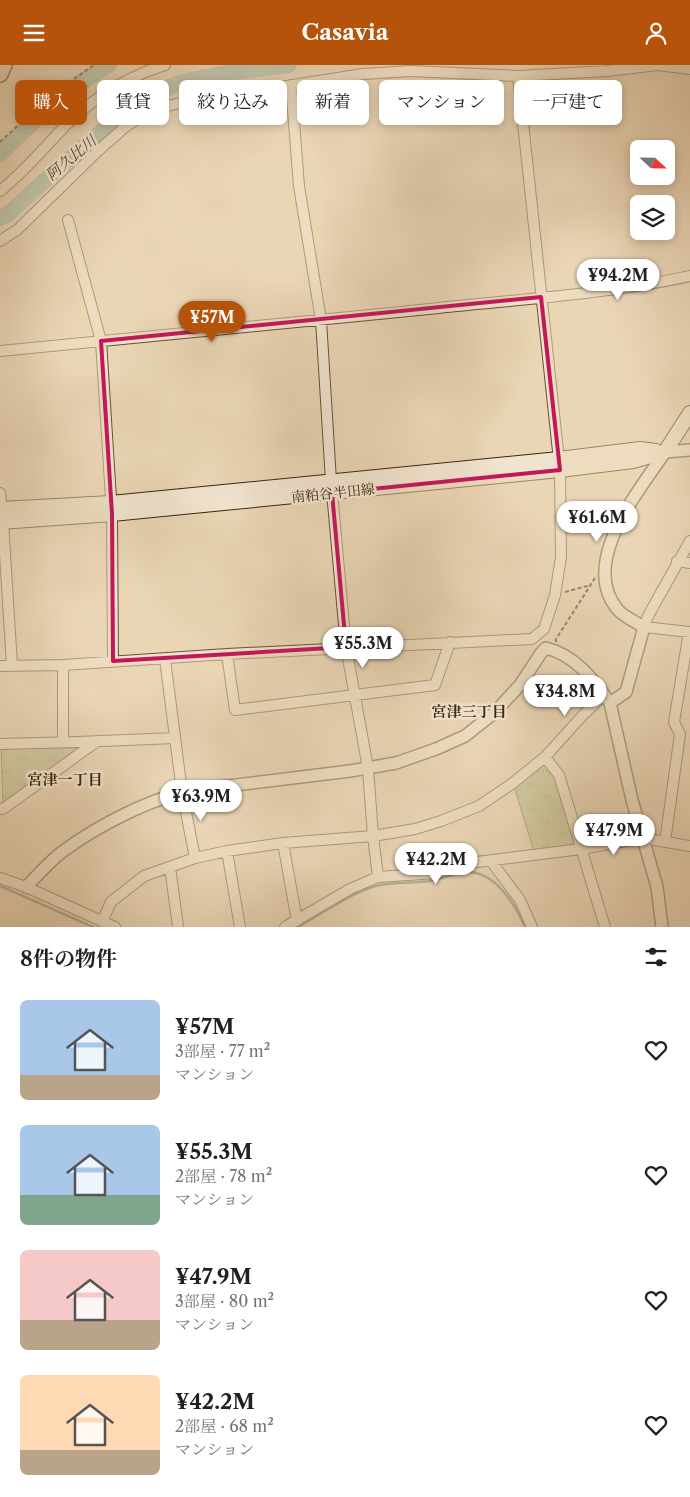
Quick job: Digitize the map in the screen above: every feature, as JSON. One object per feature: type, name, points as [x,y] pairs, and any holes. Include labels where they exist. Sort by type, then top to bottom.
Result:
[{"type":"main road","points":[[0,74],[4,65]]},
{"type":"main road","points":[[665,452],[690,413]]},
{"type":"main road","name":"南粕谷半田線","points":[[1,516],[111,509],[559,464],[640,449],[665,452]]},
{"type":"street","points":[[0,191],[67,124],[112,88],[165,65]]},
{"type":"street","points":[[0,241],[17,230],[125,127],[159,107],[205,97],[363,74],[411,71],[518,75],[607,71],[658,65],[690,69]]},
{"type":"street","points":[[0,666],[63,665],[346,647],[532,639],[544,629],[555,595],[561,557],[559,464],[518,75]]},
{"type":"street","points":[[291,85],[299,186],[321,320],[332,487],[346,647],[368,767],[378,877]]},
{"type":"street","points":[[68,220],[101,341],[111,509],[113,661]]},
{"type":"street","points":[[0,351],[541,297],[648,285],[690,276]]},
{"type":"street","points":[[665,842],[680,734],[674,721],[689,632],[644,627],[619,611],[608,594],[605,572],[612,535],[665,452],[690,450]]},
{"type":"street","points":[[0,493],[12,665]]},
{"type":"street","points":[[102,922],[110,902],[144,876],[195,858],[227,851],[283,843],[373,836],[415,829],[479,806],[513,783],[545,757],[583,715],[607,699],[626,692],[648,616],[677,561],[690,541]]},
{"type":"street","points":[[677,561],[690,563]]},
{"type":"street","points":[[227,654],[235,710],[435,685],[450,642]]},
{"type":"street","points":[[26,887],[62,853],[99,828],[129,813],[182,792],[396,763],[436,749],[465,736],[494,713],[514,692],[540,653],[546,648],[557,651],[576,663],[598,686],[607,699],[632,800],[657,887],[662,927]]},
{"type":"street","points":[[165,659],[182,792],[195,858]]},
{"type":"street","points":[[63,665],[63,741]]},
{"type":"street","points":[[0,744],[175,738]]},
{"type":"street","points":[[0,809],[3,809],[97,742]]},
{"type":"street","points":[[545,757],[559,775],[605,927]]},
{"type":"street","points":[[285,927],[350,889],[378,877],[437,873],[469,863],[581,849],[643,838],[690,846]]},
{"type":"street","points":[[283,843],[297,921]]},
{"type":"street","points":[[227,851],[240,927]]},
{"type":"street","points":[[491,861],[520,900],[532,927]]},
{"type":"street","points":[[170,867],[178,927]]},
{"type":"street","points":[[0,878],[26,887],[115,927]]},
{"type":"path","points":[[0,142],[52,94],[94,65]]},
{"type":"path","points":[[557,651],[556,639],[598,574],[605,572]]},
{"type":"path","points":[[555,595],[591,585]]},
{"type":"highlighted area","points":[[541,297],[560,470],[332,493],[346,647],[113,661],[112,514],[101,341]]},
{"type":"green space","points":[[78,742],[80,754],[3,809],[1,744]]},
{"type":"green space","points":[[545,757],[559,775],[581,849],[535,855],[513,783]]},
{"type":"waterway","points":[[0,154],[65,95],[109,65]]},
{"type":"waterway","name":"阿久比川","points":[[0,218],[8,214],[100,133],[133,108],[161,91],[180,83],[207,77],[289,65]]},
{"type":"waterway","points":[[298,927],[349,897],[370,888],[386,884],[424,882],[459,873],[471,872],[482,875],[500,888],[515,907],[525,927]]},
{"type":"waterway","points":[[0,886],[93,927]]},
{"type":"district","name":"宮津三丁目","points":[[469,712]]},
{"type":"district","name":"宮津一丁目","points":[[65,780]]}]
